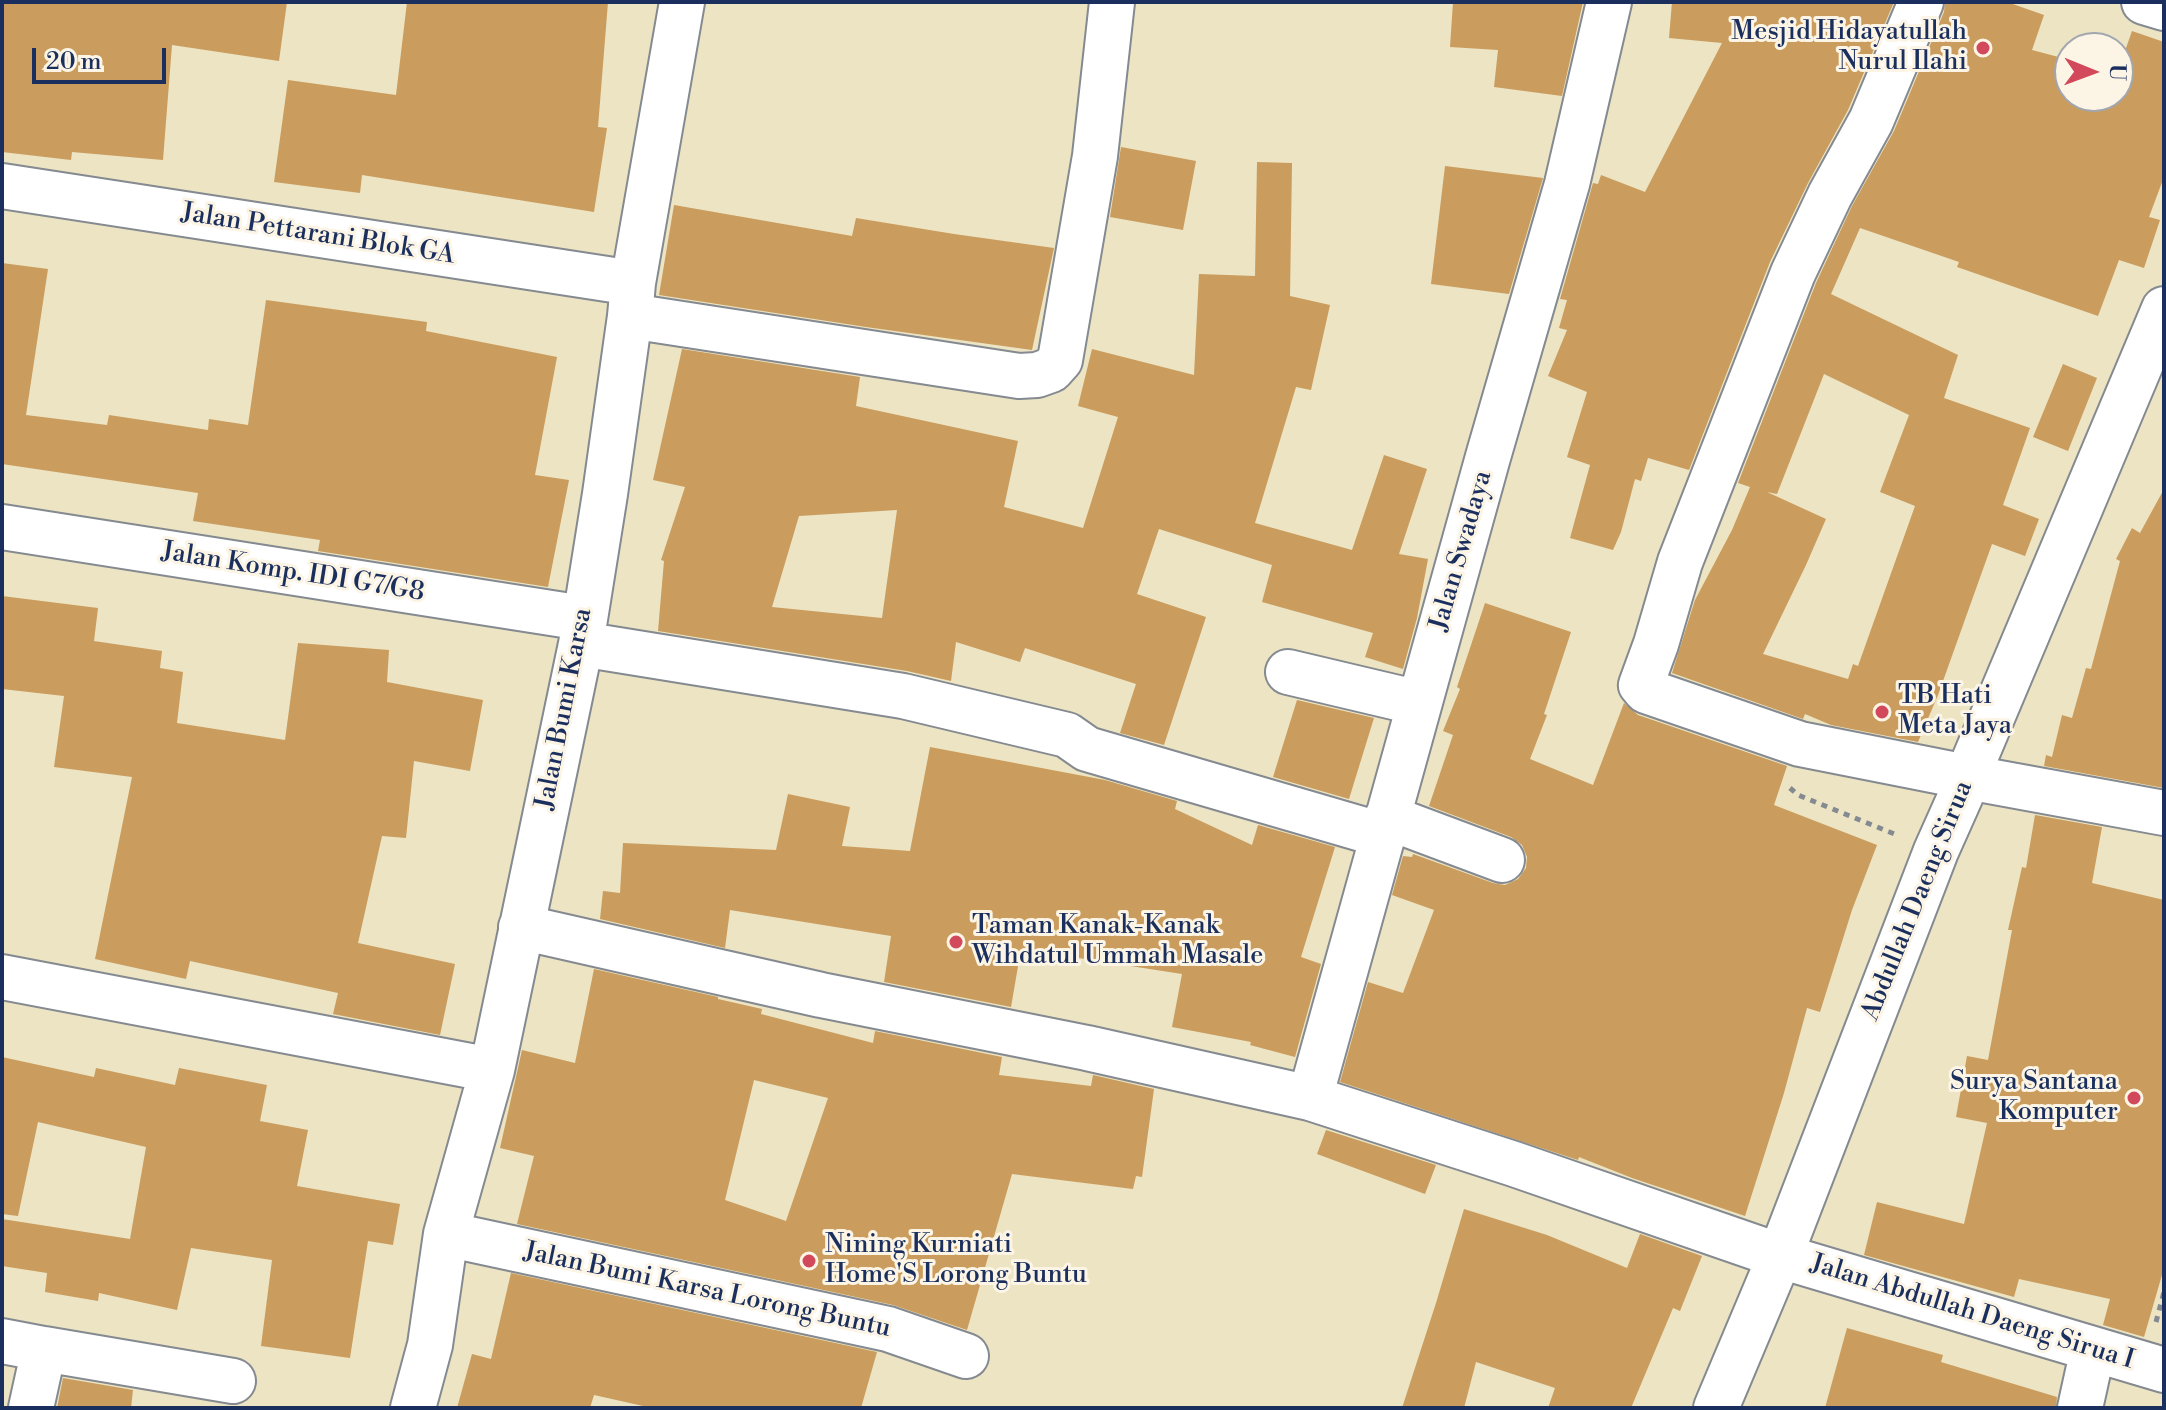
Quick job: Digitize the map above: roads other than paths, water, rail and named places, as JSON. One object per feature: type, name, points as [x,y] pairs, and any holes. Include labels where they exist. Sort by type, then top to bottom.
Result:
[{"type":"street","name":"Jalan Bumi Karsa","points":[[413,1408],[430,1345],[446,1234],[492,1070],[582,631],[632,300],[682,2]]},
{"type":"street","name":"Jalan Pettarani Blok GA","points":[[2,186],[632,300],[1019,376],[1037,375],[1051,370],[1060,360],[1095,156],[1112,2]]},
{"type":"street","name":"Jalan Swadaya","points":[[1310,1098],[1567,184],[1609,2]]},
{"type":"street","points":[[1921,2],[1871,121],[1830,195],[1793,273],[1680,562],[1641,685],[1646,691],[1800,744],[2164,813]]},
{"type":"street","points":[[2144,2],[2164,8]]},
{"type":"street","name":"Abdullah Daeng Sirua","points":[[1716,1408],[1780,1256],[1936,851],[2164,309]]},
{"type":"street","name":"Jalan Komp. IDI G7/G8","points":[[2,527],[582,631],[888,694],[1067,735],[1087,749],[1385,826],[1502,860]]},
{"type":"street","points":[[1288,672],[1419,703]]},
{"type":"street","name":"Jalan Abdullah Daeng Sirua I","points":[[521,927],[821,995],[1087,1048],[1310,1098],[1514,1164],[1780,1256],[2164,1370]]},
{"type":"street","points":[[2,977],[492,1070]]},
{"type":"street","name":"Jalan Bumi Karsa Lorong Buntu","points":[[446,1234],[888,1329],[966,1356]]},
{"type":"street","points":[[31,1408],[23,1345],[233,1381]]},
{"type":"street","points":[[2080,1408],[2093,1349]]},
{"type":"place","name":"Mesjid Hidayatullah Nurul Ilahi","points":[[1983,48]]},
{"type":"place","name":"TB Hati Meta Jaya","points":[[1882,712]]},
{"type":"place","name":"Taman Kanak-Kanak Wihdatul Ummah Masale","points":[[956,942]]},
{"type":"place","name":"Surya Santana Komputer","points":[[2134,1098]]},
{"type":"place","name":"Nining Kurniati Home'S Lorong Buntu","points":[[809,1261]]}]
